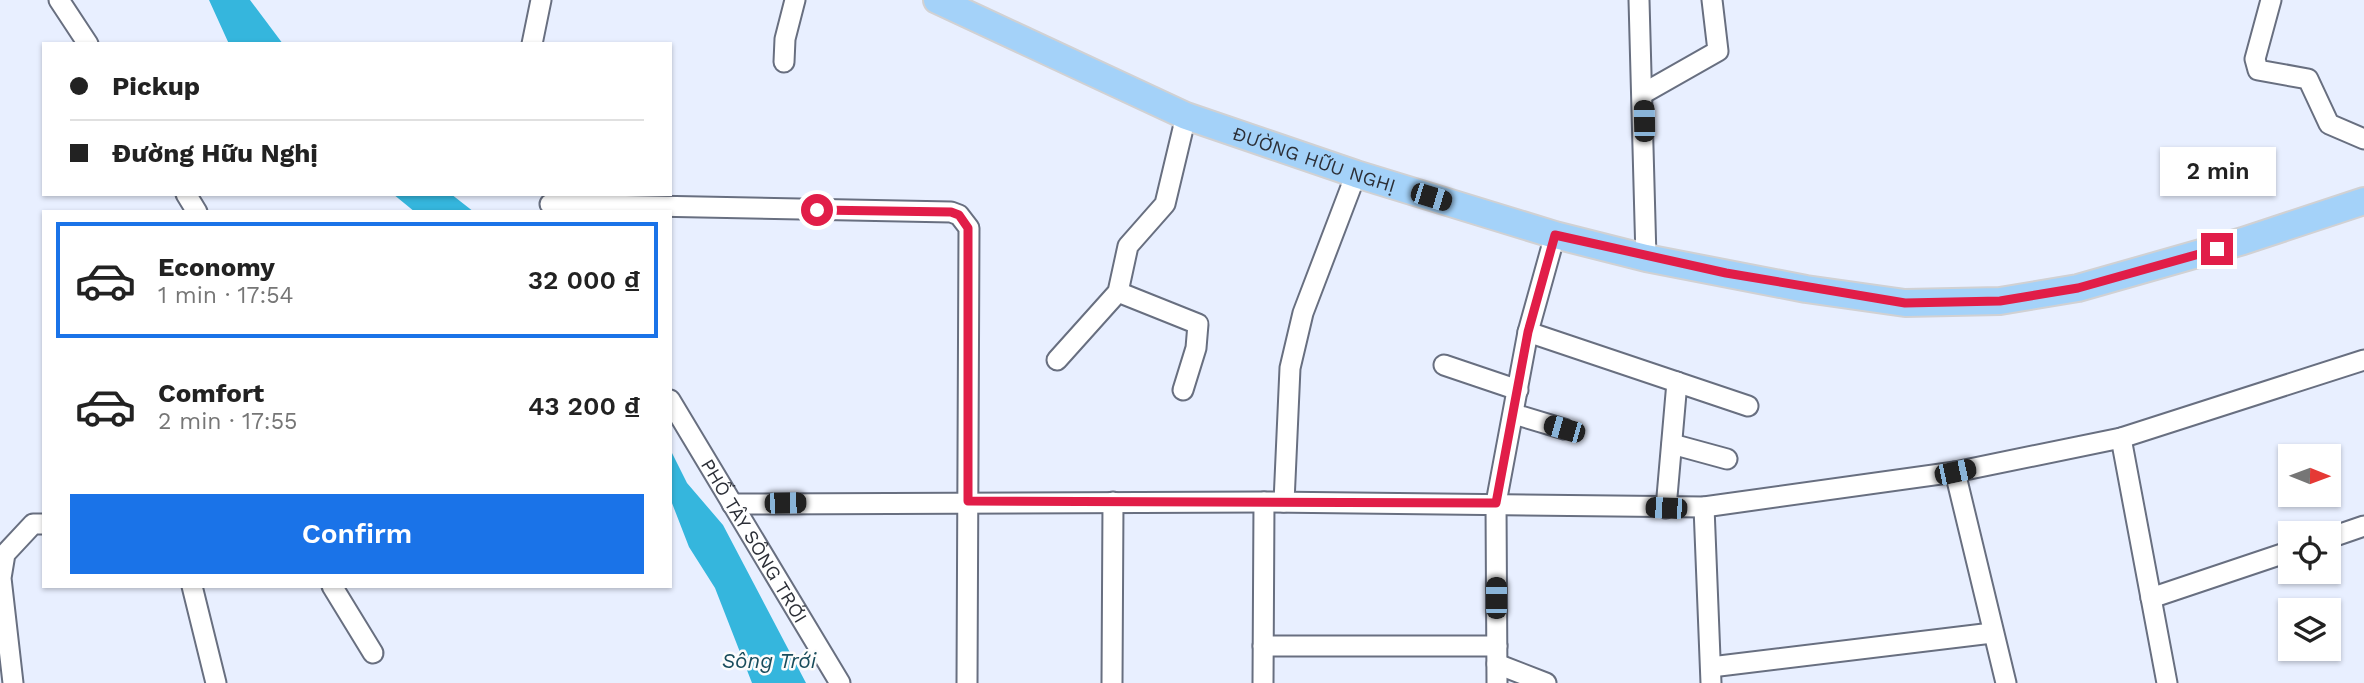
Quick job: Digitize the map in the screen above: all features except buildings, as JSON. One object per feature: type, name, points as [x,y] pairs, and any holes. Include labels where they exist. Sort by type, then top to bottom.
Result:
[{"type":"highway","name":"ĐƯỜNG HỮU NGHỊ","points":[[937,0],[1186,117],[1356,174],[1555,235],[1646,258],[1806,289],[1905,303],[2000,301],[2078,288],[2328,215],[2364,201]]},
{"type":"street","points":[[59,0],[87,42]]},
{"type":"street","points":[[532,42],[541,0]]},
{"type":"street","points":[[784,62],[785,39],[795,0]]},
{"type":"street","points":[[1639,0],[1644,93],[1646,258]]},
{"type":"street","points":[[1644,93],[1718,51],[1712,0]]},
{"type":"street","points":[[2271,0],[2255,59],[2258,71],[2308,79],[2329,124],[2364,139]]},
{"type":"street","points":[[1057,360],[1118,292],[1128,246],[1160,211],[1170,193],[1186,117]]},
{"type":"street","points":[[1284,502],[1290,368],[1303,313],[1356,174]]},
{"type":"street","points":[[551,203],[959,215],[968,228],[967,683]]},
{"type":"street","points":[[1497,664],[1496,503],[1528,332],[1555,235]]},
{"type":"street","points":[[1118,292],[1198,324],[1196,348],[1183,390]]},
{"type":"street","points":[[1528,332],[1748,406]]},
{"type":"street","points":[[732,504],[968,501],[1496,503],[1703,507],[1955,472],[2121,438],[2364,360]]},
{"type":"street","points":[[1444,365],[1518,390]]},
{"type":"street","points":[[1666,508],[1677,382]]},
{"type":"street","name":"PHỐ TÂY SÔNG TRỚI","points":[[672,403],[840,683]]},
{"type":"street","points":[[1514,414],[1564,429]]},
{"type":"street","points":[[2121,438],[2167,683]]},
{"type":"street","points":[[1672,444],[1727,459]]},
{"type":"street","points":[[1955,472],[2006,683]]},
{"type":"street","points":[[1112,683],[1113,502]]},
{"type":"street","points":[[1263,683],[1264,502]]},
{"type":"street","points":[[1703,507],[1711,675],[1992,633]]},
{"type":"street","points":[[13,683],[2,578],[5,554],[33,524],[42,524]]},
{"type":"street","points":[[2341,534],[2364,526]]},
{"type":"street","points":[[2151,598],[2278,555]]},
{"type":"street","points":[[192,588],[216,683]]},
{"type":"street","points":[[333,588],[373,653]]},
{"type":"street","points":[[1263,646],[1497,664],[1546,683]]},
{"type":"water","points":[[209,0],[250,0],[282,42],[228,42]]},
{"type":"water","points":[[395,196],[454,196],[471,210],[413,210]]},
{"type":"water","name":"Sông Trới","points":[[672,453],[687,483],[723,525],[806,683],[752,683],[715,588],[689,547],[672,503]]},
{"type":"route","points":[[817,210],[951,212],[965,220],[968,228],[968,501],[1496,503],[1528,332],[1555,235],[1646,258],[1806,289],[1905,303],[2000,301],[2078,288],[2217,249]]}]
